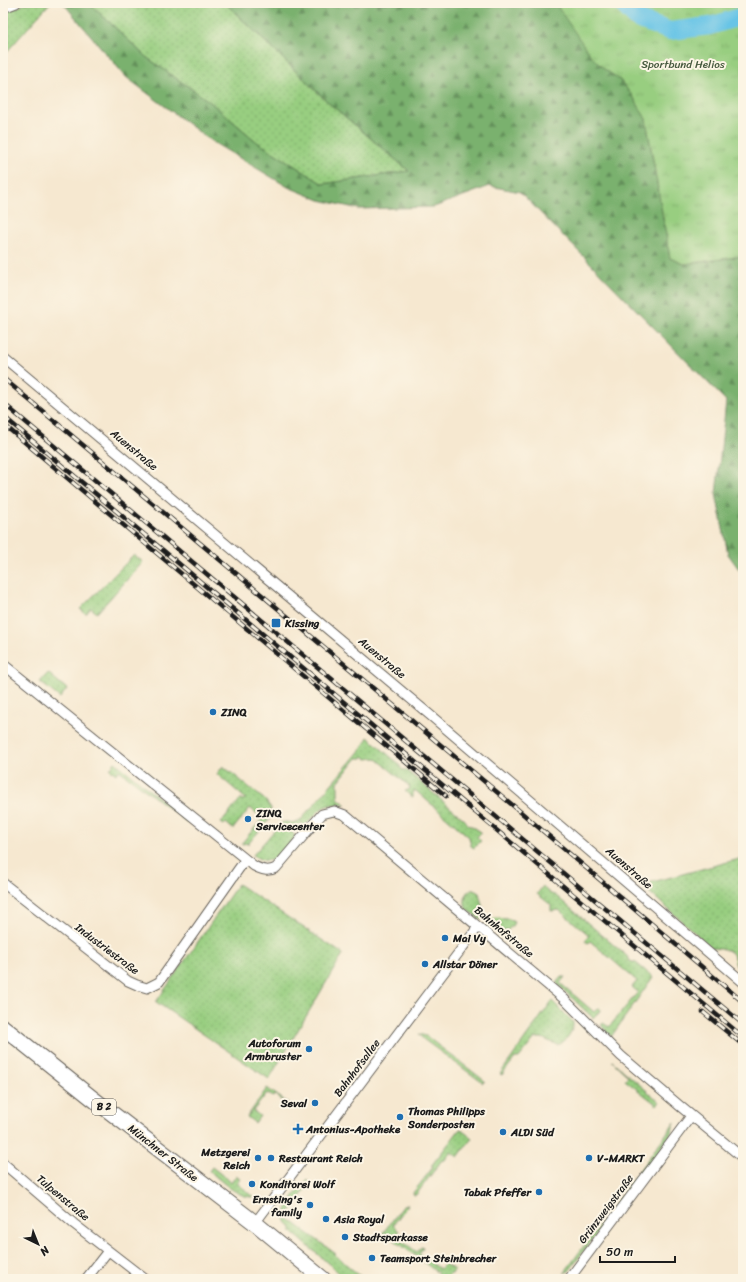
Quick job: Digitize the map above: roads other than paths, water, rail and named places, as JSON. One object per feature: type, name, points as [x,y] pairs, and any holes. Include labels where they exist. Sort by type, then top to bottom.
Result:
[{"type":"main road","name":"Münchner Straße","points":[[3,1027],[92,1098],[255,1223],[323,1279]]},
{"type":"street","points":[[3,8],[16,3]]},
{"type":"street","name":"Auenstraße","points":[[3,356],[424,710],[743,982]]},
{"type":"street","points":[[3,664],[244,859]]},
{"type":"street","name":"Bahnhofstraße","points":[[244,859],[260,870],[271,870],[276,868],[322,814],[334,811],[345,815],[563,998],[621,1056],[743,1158]]},
{"type":"street","name":"Industriestraße","points":[[3,883],[128,981],[147,988],[159,982],[244,859]]},
{"type":"street","name":"Bahnhofsallee","points":[[255,1223],[478,927]]},
{"type":"street","name":"Grünzweigstraße","points":[[569,1279],[691,1116]]},
{"type":"street","name":"Tulpenstraße","points":[[3,1163],[108,1251],[145,1279]]},
{"type":"street","points":[[86,1279],[108,1251]]},
{"type":"waterway","points":[[621,3],[637,19],[670,31],[710,26],[743,16]]},
{"type":"railway","points":[[3,378],[516,808],[743,1002]]},
{"type":"railway","points":[[3,403],[743,1024]]},
{"type":"railway","points":[[3,416],[743,1037]]},
{"type":"railway","points":[[3,424],[446,796]]},
{"type":"railway","points":[[703,1012],[743,1045]]},
{"type":"place","name":"Kissing","points":[[276,623]]},
{"type":"place","name":"ZINQ","points":[[213,712]]},
{"type":"place","name":"ZINQ Servicecenter","points":[[248,819]]},
{"type":"place","name":"Mai Vy","points":[[445,938]]},
{"type":"place","name":"Allstar Döner","points":[[425,964]]},
{"type":"place","name":"Autoforum Armbruster","points":[[309,1049]]},
{"type":"place","name":"Seval","points":[[315,1103]]},
{"type":"place","name":"Thomas Philipps Sonderposten","points":[[400,1117]]},
{"type":"place","name":"Antonius-Apotheke","points":[[298,1129]]},
{"type":"place","name":"ALDI Süd","points":[[503,1132]]},
{"type":"place","name":"Metzgerei Reich","points":[[258,1158]]},
{"type":"place","name":"Restaurant Reich","points":[[271,1158]]},
{"type":"place","name":"V-MARKT","points":[[589,1158]]},
{"type":"place","name":"Konditorei Wolf","points":[[252,1184]]},
{"type":"place","name":"Tabak Pfeffer","points":[[539,1192]]},
{"type":"place","name":"Ernsting's family","points":[[310,1205]]},
{"type":"place","name":"Asia Royal","points":[[326,1219]]},
{"type":"place","name":"Stadtsparkasse","points":[[345,1237]]},
{"type":"place","name":"Teamsport Steinbrecher","points":[[372,1258]]},
{"type":"park label","name":"Sportbund Helios","points":[[683,64]]}]
